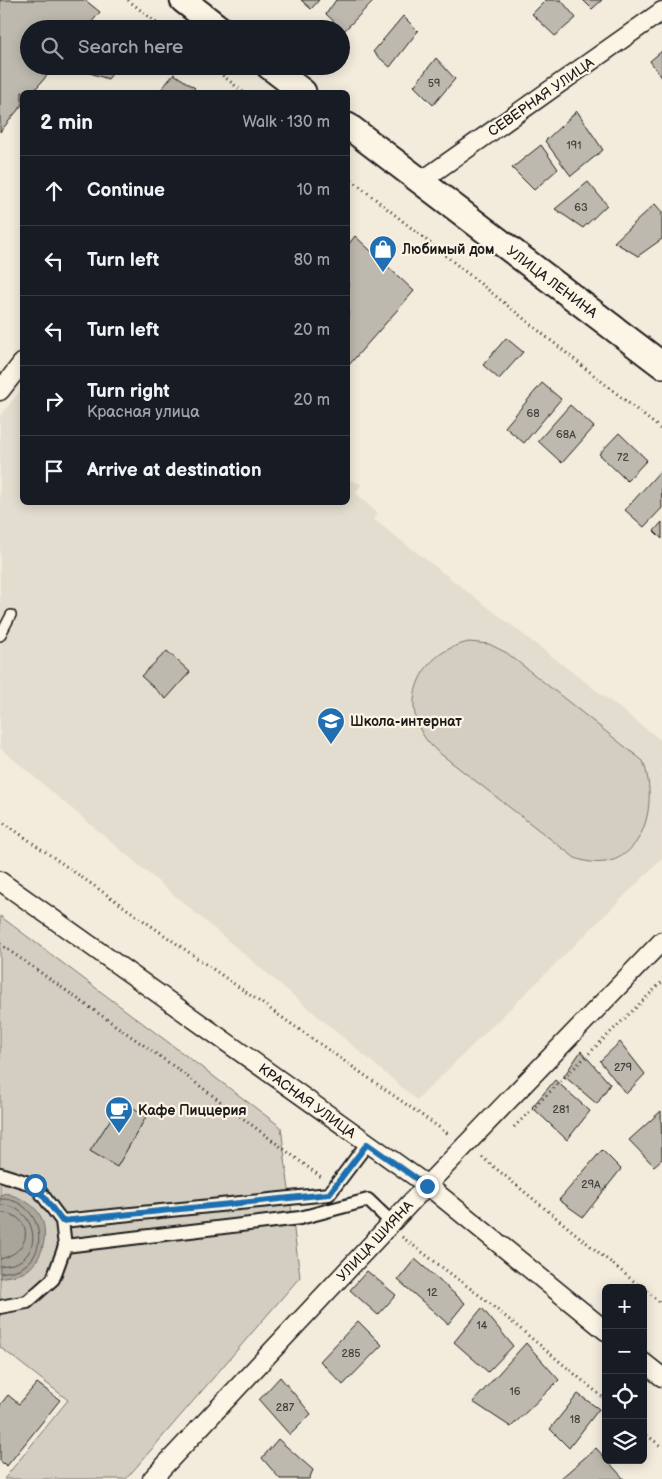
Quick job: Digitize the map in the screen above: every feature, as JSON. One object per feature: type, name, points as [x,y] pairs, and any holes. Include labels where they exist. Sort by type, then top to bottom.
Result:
[{"type":"main road","points":[[183,0],[209,20]]},
{"type":"main road","points":[[281,75],[300,90]]},
{"type":"main road","name":"УЛИЦА ЛЕНИНА","points":[[350,128],[662,365]]},
{"type":"street","name":"СЕВЕРНАЯ УЛИЦА","points":[[420,182],[662,11]]},
{"type":"street","points":[[0,391],[20,366]]},
{"type":"street","name":"КРАСНАЯ УЛИЦА","points":[[0,881],[427,1186],[602,1329]]},
{"type":"street","name":"УЛИЦА ШИЯНА","points":[[152,1479],[394,1228],[427,1186],[662,941]]},
{"type":"street","points":[[62,1221],[329,1194],[367,1144]]},
{"type":"street","points":[[0,1174],[35,1185],[62,1221],[65,1246],[53,1279],[27,1302],[0,1307]]},
{"type":"street","points":[[65,1246],[300,1218],[368,1200],[394,1228]]},
{"type":"street","points":[[647,1365],[662,1378]]},
{"type":"lane","points":[[0,636],[11,615]]},
{"type":"path","points":[[128,0],[153,20]]},
{"type":"path","points":[[221,75],[240,90]]},
{"type":"path","points":[[350,179],[662,430]]},
{"type":"path","points":[[0,820],[458,1140]]},
{"type":"path","points":[[0,944],[176,1068],[326,1180]]},
{"type":"path","points":[[510,1130],[662,982]]},
{"type":"path","points":[[482,1157],[489,1150]]},
{"type":"path","points":[[474,1151],[638,1284]]},
{"type":"path","points":[[394,1228],[483,1298],[602,1397]]},
{"type":"path","points":[[647,1291],[662,1304]]},
{"type":"path","points":[[647,1435],[662,1447]]},
{"type":"shaded area","name":"Школа-интернат","points":[[20,391],[20,505],[350,505],[350,480],[361,484],[356,493],[378,514],[373,519],[662,741],[662,859],[417,1100],[0,748],[0,416]]},
{"type":"shaded area","points":[[469,642],[489,644],[507,653],[643,761],[648,780],[649,800],[646,820],[639,837],[629,851],[614,860],[597,862],[575,858],[438,752],[424,737],[417,721],[414,704],[416,687],[423,672],[435,659],[450,648]]},
{"type":"shaded area","points":[[0,916],[281,1127],[300,1277],[126,1479],[4,1479],[68,1400],[0,1347]]},
{"type":"water","points":[[6,1193],[21,1199],[35,1208],[44,1225],[44,1242],[38,1258],[27,1270],[20,1274],[0,1278],[0,1195]]},
{"type":"building","points":[[0,0],[85,0],[100,12],[93,20],[20,20],[20,75],[47,75],[35,90],[20,90],[20,107],[0,132]]},
{"type":"building","points":[[301,0],[319,0],[311,9]]},
{"type":"building","points":[[336,0],[373,1],[350,25],[350,20],[332,20],[326,14]]},
{"type":"building","points":[[546,0],[561,0],[576,18],[555,36],[532,14]]},
{"type":"building","points":[[583,0],[602,0],[592,9]]},
{"type":"building","points":[[403,16],[418,31],[390,67],[373,52]]},
{"type":"building","points":[[662,51],[662,78],[650,61]]},
{"type":"building","points":[[436,58],[455,79],[433,105],[414,86]]},
{"type":"building","points":[[96,75],[111,75],[108,79]]},
{"type":"building","points":[[173,75],[195,88],[193,90],[161,90]]},
{"type":"building","points":[[577,111],[603,150],[571,176],[545,141]]},
{"type":"building","points":[[541,145],[558,169],[534,190],[512,168]]},
{"type":"building","points":[[588,182],[607,205],[583,228],[555,209]]},
{"type":"building","points":[[655,204],[662,212],[662,239],[638,256],[614,242]]},
{"type":"building","points":[[355,236],[414,291],[350,364],[350,242]]},
{"type":"building","points":[[506,338],[523,352],[499,379],[483,365]]},
{"type":"building","points":[[542,383],[561,399],[524,443],[505,427]]},
{"type":"building","points":[[570,405],[594,427],[562,463],[538,441]]},
{"type":"building","points":[[619,433],[647,460],[627,481],[599,454]]},
{"type":"building","points":[[661,470],[662,508],[644,527],[625,510]]},
{"type":"building","points":[[662,522],[662,539],[654,531]]},
{"type":"building","points":[[167,651],[190,672],[166,699],[141,676]]},
{"type":"building","points":[[620,1042],[645,1074],[626,1094],[600,1061]]},
{"type":"building","points":[[581,1051],[610,1084],[597,1104],[564,1076]]},
{"type":"building","points":[[555,1080],[590,1111],[567,1140],[532,1107]]},
{"type":"building","name":"Кафе Пиццерия","points":[[123,1100],[146,1117],[117,1167],[90,1151]]},
{"type":"building","points":[[661,1111],[662,1159],[654,1166],[629,1140]]},
{"type":"building","points":[[602,1150],[621,1169],[583,1217],[559,1200]]},
{"type":"building","points":[[415,1259],[465,1303],[448,1324],[398,1280]]},
{"type":"building","points":[[367,1271],[396,1295],[378,1315],[350,1290]]},
{"type":"building","points":[[482,1308],[513,1346],[488,1372],[454,1342]]},
{"type":"building","points":[[358,1321],[382,1345],[343,1385],[320,1361]]},
{"type":"building","points":[[526,1343],[559,1380],[511,1427],[473,1402]]},
{"type":"building","points":[[280,1377],[311,1414],[290,1435],[259,1400]]},
{"type":"building","points":[[37,1383],[60,1400],[7,1466],[0,1461],[0,1405],[8,1395],[19,1404]]},
{"type":"building","points":[[578,1394],[599,1409],[569,1448],[550,1429]]},
{"type":"building","points":[[278,1439],[313,1470],[309,1479],[280,1479],[262,1458]]},
{"type":"building","points":[[596,1448],[602,1455],[602,1464],[610,1464],[624,1479],[560,1479]]},
{"type":"place","name":"Любимый дом","points":[[383,273]]},
{"type":"place","name":"Школа-интернат","points":[[331,745]]},
{"type":"place","name":"Кафе Пиццерия","points":[[119,1134]]},
{"type":"route","points":[[35,1185],[62,1221],[329,1194],[367,1144],[427,1186]]}]
